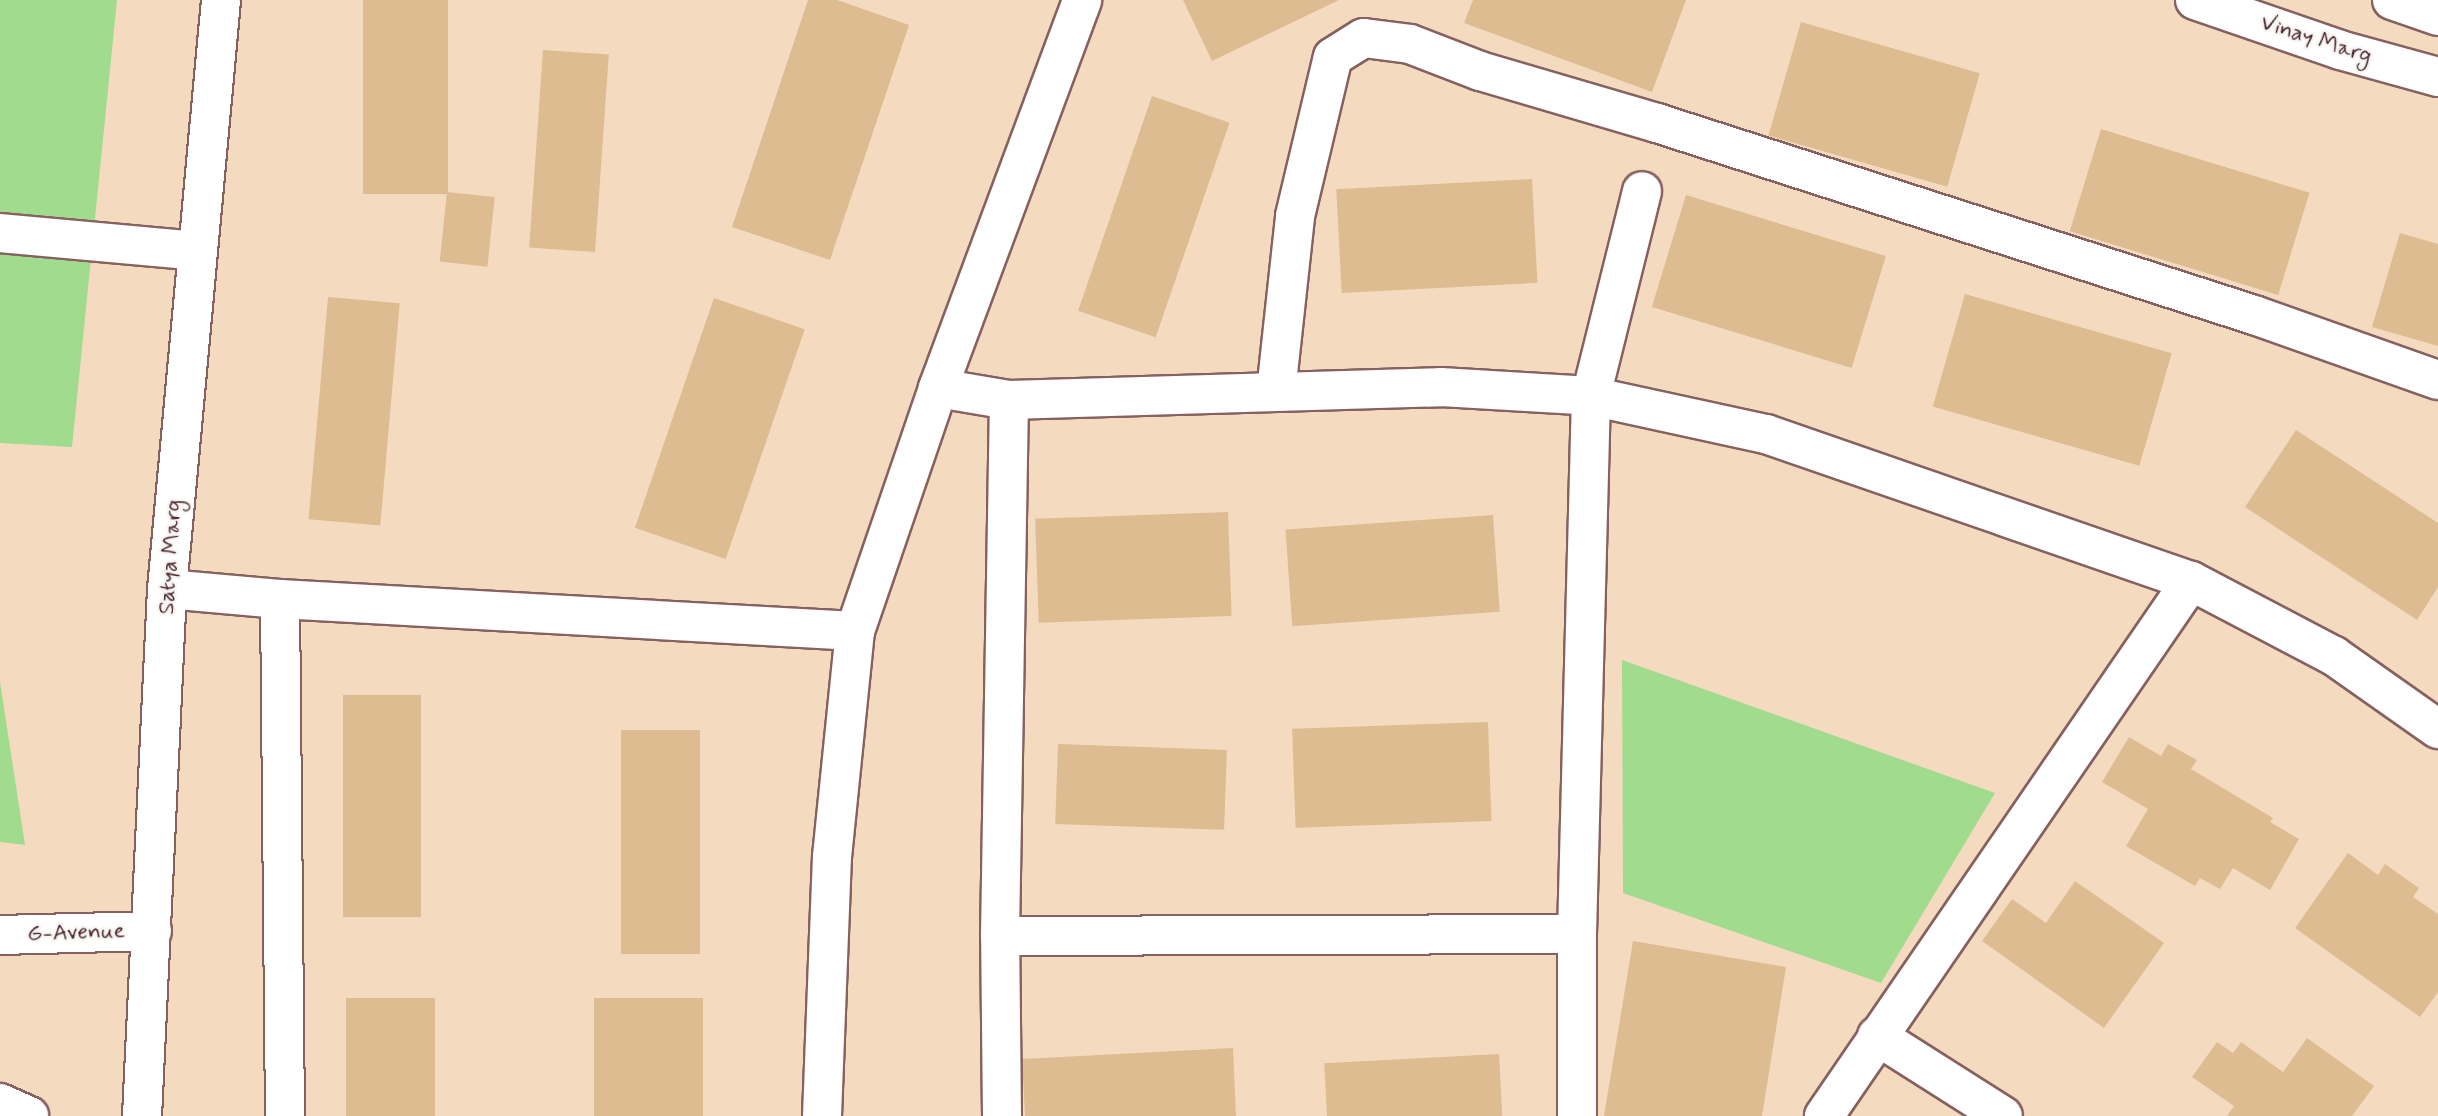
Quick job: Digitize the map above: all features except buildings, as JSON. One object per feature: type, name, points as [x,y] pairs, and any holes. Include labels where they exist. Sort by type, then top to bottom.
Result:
[{"type":"street","name":"Satya Marg","points":[[142,1116],[167,589],[221,0]]},
{"type":"street","points":[[822,1116],[832,857],[855,631],[938,388],[1082,0]]},
{"type":"street","name":"Vinay Marg","points":[[2195,0],[2340,50],[2438,77]]},
{"type":"street","points":[[2392,0],[2438,16]]},
{"type":"street","points":[[1276,392],[1295,216],[1333,57],[1364,38],[1410,44],[1480,71],[1657,123],[2254,315],[2438,380]]},
{"type":"street","points":[[1577,1116],[1577,934],[1591,396],[1642,191]]},
{"type":"street","points":[[0,233],[197,251]]},
{"type":"street","points":[[938,388],[1009,400],[1441,387],[1591,396],[1766,434],[2191,581],[2334,656],[2438,729]]},
{"type":"street","points":[[1002,1116],[1000,936],[1009,400]]},
{"type":"street","points":[[1824,1116],[2191,581]]},
{"type":"street","points":[[167,589],[279,599],[855,631]]},
{"type":"street","points":[[279,599],[285,1116]]},
{"type":"street","name":"G-Avenue","points":[[0,936],[152,931]]},
{"type":"street","points":[[1000,936],[1577,934]]},
{"type":"street","points":[[1877,1036],[2003,1116]]},
{"type":"street","points":[[0,1103],[29,1116]]},
{"type":"green space","points":[[0,0],[117,0],[72,447],[0,443]]},
{"type":"green space","points":[[1622,660],[1995,793],[1881,983],[1623,893]]},
{"type":"green space","points":[[0,682],[25,845],[0,842]]}]
